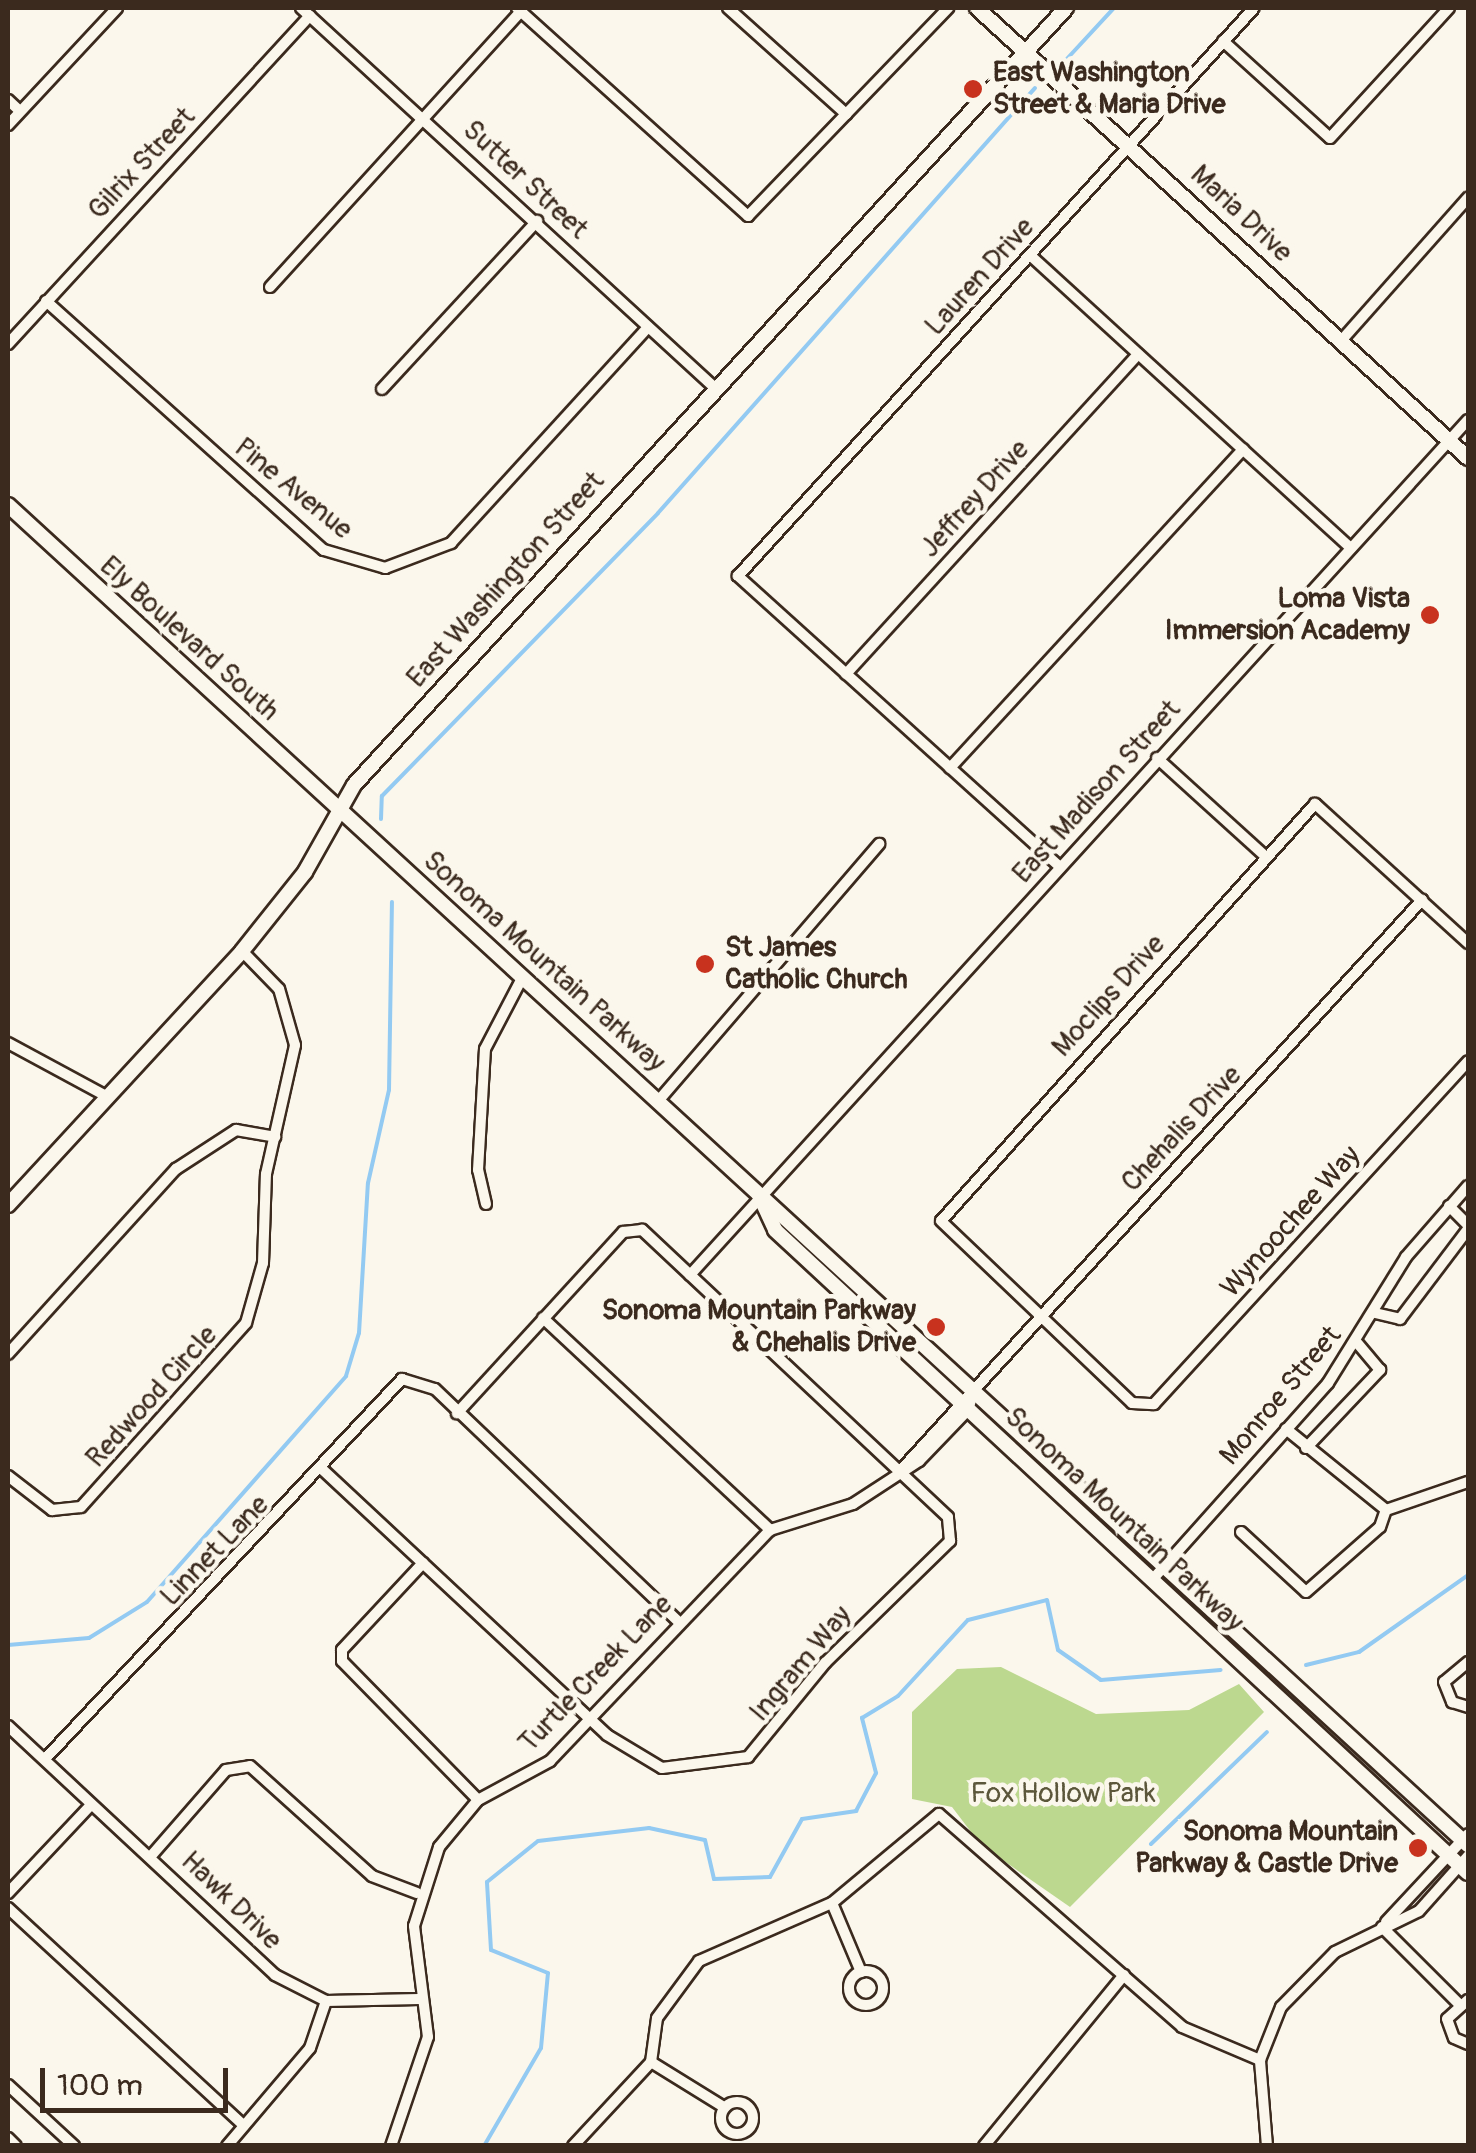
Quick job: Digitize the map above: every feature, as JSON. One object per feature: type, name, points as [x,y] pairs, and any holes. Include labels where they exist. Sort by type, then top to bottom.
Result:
[{"type":"main road","name":"Maria Drive","points":[[977,8],[1128,142],[1468,458]]},
{"type":"main road","name":"East Washington Street","points":[[8,1205],[242,951],[305,872],[339,808],[715,388],[1066,8]]},
{"type":"main road","name":"Ely Boulevard South","points":[[8,505],[339,808]]},
{"type":"main road","name":"Sonoma Mountain Parkway","points":[[339,808],[521,980],[975,1387],[1467,1840]]},
{"type":"main road","name":"Sonoma Mountain Parkway","points":[[758,1194],[775,1230],[1461,1862]]},
{"type":"street","points":[[8,124],[118,8]]},
{"type":"street","points":[[728,8],[846,114]]},
{"type":"street","points":[[270,288],[519,9],[748,216],[948,8]]},
{"type":"street","name":"Lauren Drive","points":[[846,674],[738,576],[1031,256],[1128,142],[1254,8]]},
{"type":"street","points":[[1223,42],[1330,138],[1449,8]]},
{"type":"street","name":"Sutter Street","points":[[305,12],[424,117],[715,388]]},
{"type":"street","name":"Gilrix Street","points":[[8,344],[305,12]]},
{"type":"street","points":[[8,100],[20,111]]},
{"type":"street","points":[[1340,342],[1468,198]]},
{"type":"street","points":[[382,389],[537,221]]},
{"type":"street","points":[[1031,256],[1350,548]]},
{"type":"street","name":"Pine Avenue","points":[[46,301],[324,550],[385,568],[451,543],[648,327]]},
{"type":"street","name":"Jeffrey Drive","points":[[846,674],[1138,354]]},
{"type":"street","name":"East Madison Street","points":[[758,1194],[1468,420]]},
{"type":"street","points":[[950,768],[1242,450]]},
{"type":"street","points":[[846,674],[1059,866]]},
{"type":"street","points":[[1158,758],[1266,857]]},
{"type":"street","name":"Moclips Drive","points":[[1040,1316],[941,1221],[1266,857],[1315,804],[1422,900]]},
{"type":"street","points":[[659,1100],[879,844]]},
{"type":"street","points":[[1422,900],[1468,943]]},
{"type":"street","name":"Chehalis Drive","points":[[975,1387],[1422,900]]},
{"type":"street","name":"Redwood Circle","points":[[8,1476],[52,1510],[81,1508],[233,1345],[258,1296],[293,1016],[242,951]]},
{"type":"street","points":[[486,1204],[478,1170],[485,1048],[521,980]]},
{"type":"street","points":[[8,1043],[106,1096]]},
{"type":"street","name":"Wynoochee Way","points":[[1040,1316],[1142,1407],[1154,1404],[1468,1061]]},
{"type":"street","points":[[8,1354],[176,1169],[236,1130],[275,1136]]},
{"type":"street","name":"Monroe Street","points":[[1152,1580],[1357,1343],[1449,1206],[1468,1186]]},
{"type":"street","points":[[690,1275],[758,1194]]},
{"type":"street","points":[[1375,1313],[1400,1319],[1468,1227],[1449,1206]]},
{"type":"street","points":[[678,1621],[458,1413],[543,1318],[632,1229],[690,1275],[900,1472]]},
{"type":"street","points":[[543,1318],[770,1530]]},
{"type":"street","points":[[1306,1448],[1380,1370],[1357,1343]]},
{"type":"street","name":"Linnet Lane","points":[[46,1758],[323,1470],[402,1379],[414,1377],[458,1413]]},
{"type":"street","name":"Turtle Creek Lane","points":[[417,1893],[478,1800],[550,1761],[678,1621],[770,1530],[853,1504],[900,1472],[975,1387]]},
{"type":"street","points":[[1286,1429],[1386,1510]]},
{"type":"street","points":[[323,1470],[590,1718]]},
{"type":"street","name":"Ingram Way","points":[[590,1718],[662,1768],[748,1756],[824,1663],[950,1541],[948,1518],[900,1472]]},
{"type":"street","points":[[1386,1510],[1468,1482]]},
{"type":"street","points":[[1242,1532],[1306,1592],[1380,1526],[1386,1510]]},
{"type":"street","points":[[423,1563],[342,1650],[342,1661],[478,1800]]},
{"type":"street","points":[[1468,1662],[1444,1682],[1452,1702],[1468,1707]]},
{"type":"street","name":"Hawk Drive","points":[[8,1726],[275,1975],[326,2000],[419,2000]]},
{"type":"street","points":[[151,1856],[226,1770],[250,1766],[372,1876],[417,1893],[419,2000],[428,2037],[420,2075],[391,2146]]},
{"type":"street","points":[[8,1894],[91,1805]]},
{"type":"street","points":[[573,2146],[650,2062],[657,2018],[699,1961],[832,1903],[939,1814],[1182,2027],[1260,2060]]},
{"type":"street","points":[[1268,2146],[1260,2060],[1281,2008],[1319,1964],[1382,1927],[1419,1911],[1461,1862],[1467,1840]]},
{"type":"street","points":[[1382,1927],[1461,1862]]},
{"type":"street","points":[[832,1903],[861,1972]]},
{"type":"street","points":[[8,1908],[244,2126]]},
{"type":"street","points":[[1382,1927],[1463,2001],[1448,2026],[1468,2044]]},
{"type":"street","points":[[984,2146],[1124,1975]]},
{"type":"street","points":[[227,2146],[310,2048],[326,2000]]},
{"type":"street","points":[[650,2062],[724,2108]]},
{"type":"street","points":[[8,2085],[74,2146]]},
{"type":"street","points":[[8,2138],[16,2146]]},
{"type":"green space","name":"Fox Hollow Park","points":[[1001,1667],[1096,1714],[1189,1710],[1239,1684],[1264,1712],[1070,1907],[981,1845],[952,1807],[912,1799],[912,1712],[957,1669]]},
{"type":"waterway","points":[[1064,62],[1114,8]]},
{"type":"waterway","points":[[381,819],[382,796],[658,513],[1035,88]]},
{"type":"waterway","points":[[8,1645],[89,1638],[147,1602],[346,1376],[359,1333],[368,1183],[389,1090],[392,902]]},
{"type":"waterway","points":[[1306,1665],[1359,1652],[1468,1575]]},
{"type":"waterway","points":[[484,2146],[541,2048],[548,1973],[491,1950],[487,1882],[538,1841],[649,1828],[705,1840],[714,1879],[770,1877],[802,1819],[856,1811],[876,1773],[862,1718],[898,1696],[968,1620],[1047,1600],[1058,1650],[1101,1680],[1221,1670]]},
{"type":"waterway","points":[[1151,1844],[1267,1732]]},
{"type":"place","name":"East Washington Street & Maria Drive","points":[[973,89]]},
{"type":"place","name":"Loma Vista Immersion Academy","points":[[1430,615]]},
{"type":"place","name":"St James Catholic Church","points":[[705,964]]},
{"type":"place","name":"Sonoma Mountain Parkway & Chehalis Drive","points":[[936,1327]]},
{"type":"place","name":"Sonoma Mountain Parkway & Castle Drive","points":[[1418,1848]]}]
